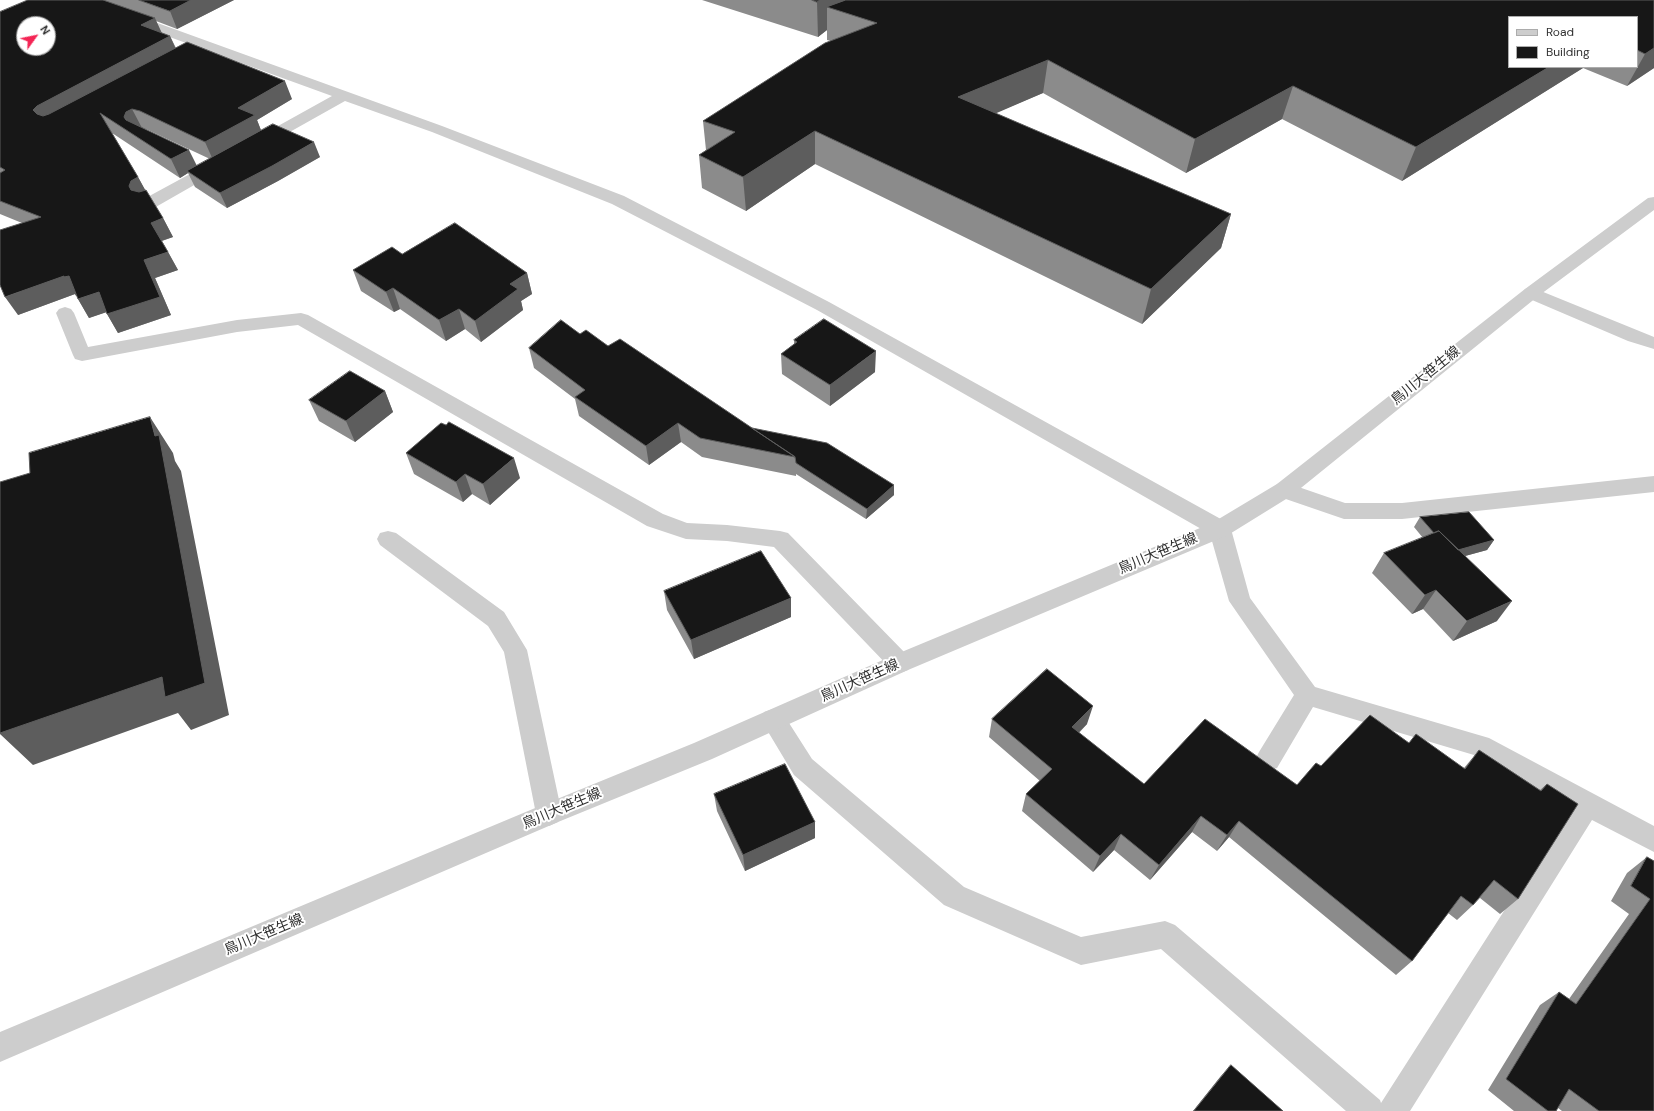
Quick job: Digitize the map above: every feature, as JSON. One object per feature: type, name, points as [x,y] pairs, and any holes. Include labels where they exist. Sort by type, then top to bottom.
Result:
[{"type":"street","points":[[81,0],[200,49],[345,95],[437,129],[618,200],[823,306],[1220,528],[1240,601],[1307,695],[1480,746],[1654,840]]},
{"type":"street","points":[[148,204],[206,165],[237,155],[345,95]]},
{"type":"street","name":"鳥川大笹生線","points":[[0,1047],[549,814],[703,751],[900,664],[1220,528],[1284,490],[1531,293],[1654,202]]},
{"type":"street","points":[[1531,293],[1635,337],[1654,343]]},
{"type":"street","points":[[65,313],[82,355],[237,326],[301,320],[655,520],[686,531],[727,533],[780,539],[900,664]]},
{"type":"street","points":[[1284,490],[1344,511],[1371,512],[1402,511],[1654,484]]},
{"type":"street","points":[[388,539],[470,598],[496,619],[515,650],[549,814]]},
{"type":"street","points":[[1268,760],[1307,695]]},
{"type":"street","points":[[774,720],[803,767],[954,896],[1081,951],[1165,935],[1369,1111]]},
{"type":"street","points":[[1393,1111],[1587,804]]},
{"type":"building","points":[[28,0],[103,0],[155,18],[141,25],[170,36],[37,106],[33,110],[37,114],[43,116],[187,42],[285,81],[238,108],[255,115],[205,142],[140,111],[132,109],[126,112],[124,117],[126,120],[189,150],[171,159],[100,113],[138,177],[131,181],[129,186],[131,190],[139,192],[146,190],[163,218],[151,223],[168,252],[144,260],[160,297],[107,314],[99,292],[78,299],[69,276],[64,276],[5,297],[0,285],[0,230],[41,217],[0,201],[0,173],[5,170],[0,167],[0,12]]},
{"type":"building","points":[[139,0],[191,0],[170,11]]},
{"type":"building","points":[[846,0],[1654,0],[1654,48],[1645,54],[1638,50],[1638,16],[1508,16],[1508,68],[1547,68],[1416,147],[1293,86],[1195,139],[1048,60],[958,97],[1231,214],[1151,289],[815,131],[743,177],[699,155],[735,132],[703,121],[825,43],[877,23],[827,7]]},
{"type":"building","points":[[273,124],[314,142],[220,193],[187,171]]},
{"type":"building","points":[[455,223],[527,273],[510,284],[518,289],[475,321],[459,309],[439,320],[393,288],[386,292],[353,270],[392,247],[402,254]]},
{"type":"building","points":[[824,319],[876,351],[830,385],[781,354],[797,342],[794,340]]},
{"type":"building","points":[[561,320],[580,334],[586,330],[608,346],[620,339],[795,457],[700,438],[678,423],[646,446],[575,397],[585,390],[529,348]]},
{"type":"building","points":[[350,371],[385,391],[346,421],[309,400]]},
{"type":"building","points":[[150,417],[155,436],[159,435],[205,683],[165,697],[162,677],[0,733],[0,482],[30,473],[29,453]]},
{"type":"building","points":[[449,422],[514,458],[483,484],[465,474],[456,482],[406,453],[441,423],[446,425]]},
{"type":"building","points":[[752,428],[827,443],[894,485],[867,509],[796,463],[795,457]]},
{"type":"building","points":[[1469,512],[1494,540],[1458,550],[1439,531],[1434,533],[1420,517]]},
{"type":"building","points":[[1439,531],[1512,601],[1467,621],[1436,590],[1425,595],[1384,553]]},
{"type":"building","points":[[761,551],[791,598],[691,640],[664,591]]},
{"type":"building","points":[[1047,669],[1093,706],[1072,727],[1144,784],[1205,719],[1297,785],[1316,763],[1321,766],[1370,715],[1409,743],[1416,734],[1465,769],[1479,750],[1541,791],[1547,784],[1578,804],[1518,899],[1494,880],[1473,905],[1461,896],[1412,961],[1239,821],[1227,835],[1201,816],[1159,865],[1121,834],[1100,856],[1026,794],[1052,769],[992,719]]},
{"type":"building","points":[[785,764],[815,822],[743,855],[714,794]]},
{"type":"building","points":[[1647,857],[1654,861],[1654,1111],[1599,1111],[1569,1089],[1556,1111],[1548,1111],[1506,1079],[1559,992],[1576,1004],[1650,899],[1631,886]]},
{"type":"building","points":[[1231,1065],[1283,1111],[1194,1111]]}]
